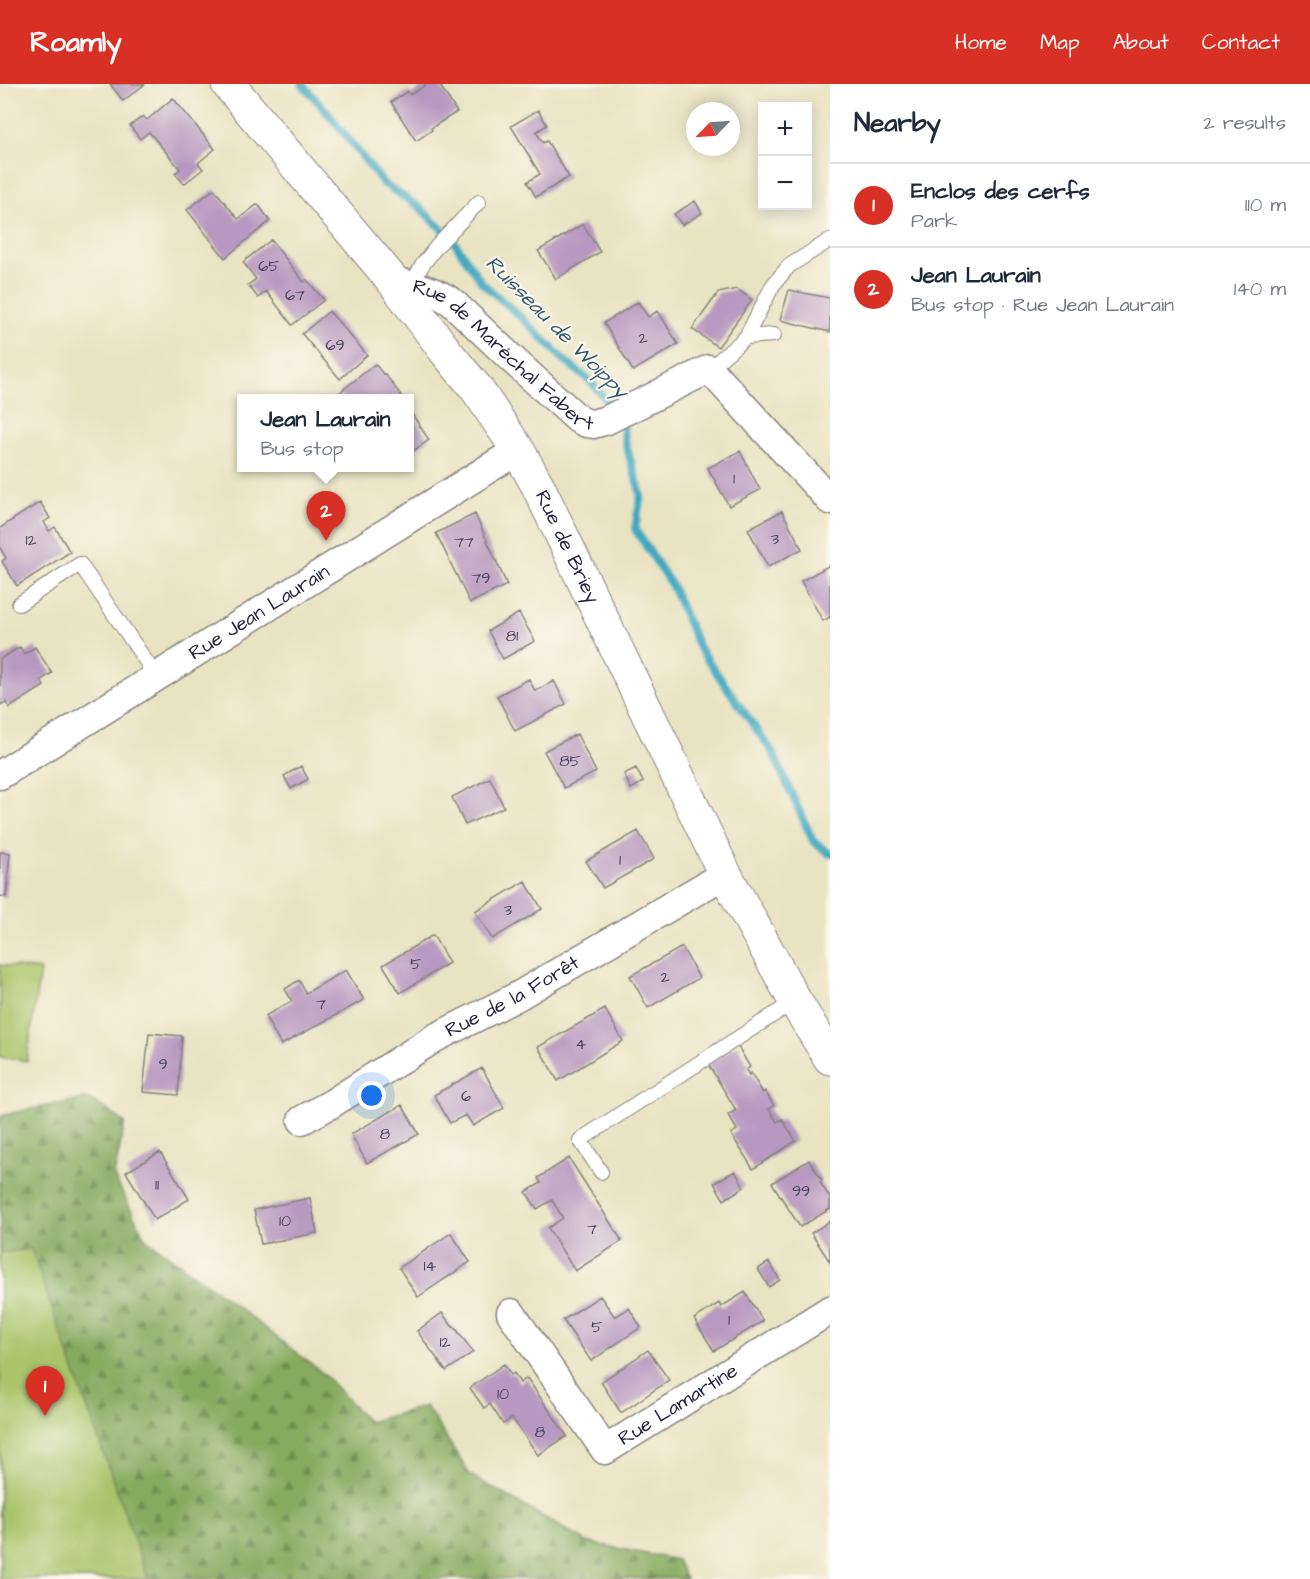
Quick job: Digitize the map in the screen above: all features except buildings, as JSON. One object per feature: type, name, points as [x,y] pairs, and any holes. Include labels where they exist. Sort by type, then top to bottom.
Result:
[{"type":"street","name":"Rue de Briey","points":[[228,84],[402,283],[447,352],[476,388],[518,450],[538,486],[724,874],[795,1001],[830,1058]]},
{"type":"street","name":"Rue de Maréchal Fabert","points":[[402,283],[441,294],[452,302],[531,377],[586,423],[593,424],[607,420],[709,369]]},
{"type":"street","points":[[709,369],[830,500]]},
{"type":"street","name":"Rue Jean Laurain","points":[[0,775],[518,450]]},
{"type":"street","name":"Rue de la Forêt","points":[[302,1120],[435,1038],[518,996],[724,874]]},
{"type":"street","name":"Rue Lamartine","points":[[511,1313],[606,1450],[830,1310]]},
{"type":"lane","points":[[402,283],[423,264],[479,202]]},
{"type":"lane","points":[[746,337],[773,285],[789,266],[830,240]]},
{"type":"lane","points":[[746,337],[774,335]]},
{"type":"lane","name":"Rue de Maréchal Fabert","points":[[709,369],[746,337]]},
{"type":"lane","points":[[19,604],[80,564],[156,676]]},
{"type":"lane","points":[[601,1172],[580,1140],[795,1001]]},
{"type":"green space","points":[[0,965],[40,970],[27,1061],[0,1057]]},
{"type":"green space","points":[[89,1098],[125,1122],[114,1176],[145,1238],[324,1374],[368,1422],[426,1406],[470,1475],[587,1542],[677,1560],[686,1579],[0,1579],[0,1116]]},
{"type":"green space","points":[[31,1249],[148,1579],[0,1579],[0,1253]]},
{"type":"waterway","name":"Ruisseau de Woippy","points":[[302,84],[384,184],[418,206],[453,240],[482,283],[591,382],[622,419],[626,445],[641,495],[635,529],[672,586],[699,648],[773,753],[813,841],[830,854]]},
{"type":"place","name":"Jean Laurain","points":[[326,541]]},
{"type":"place","name":"Enclos des cerfs","points":[[45,1416]]}]
